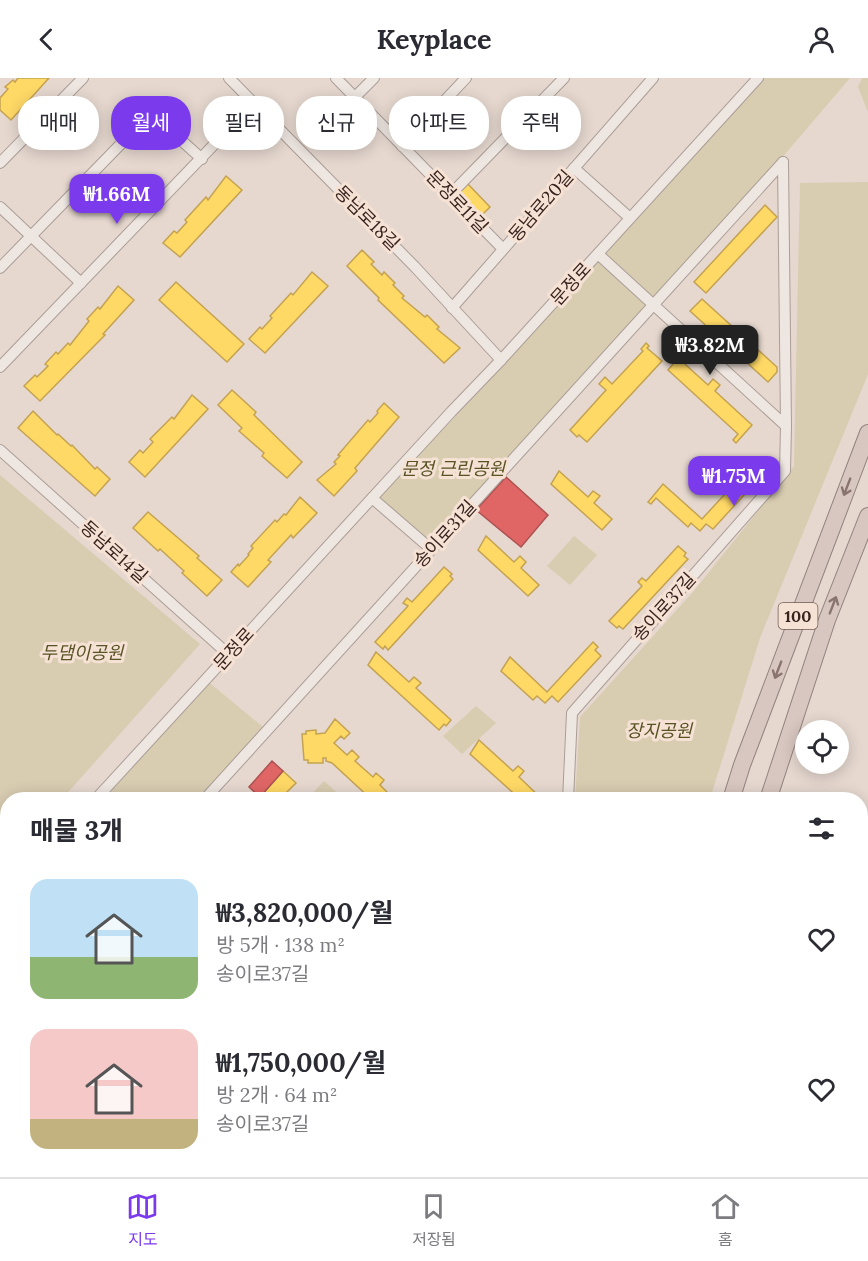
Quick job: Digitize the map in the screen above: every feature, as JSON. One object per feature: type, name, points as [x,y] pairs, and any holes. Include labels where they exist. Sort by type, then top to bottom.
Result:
[{"type":"highway","name":"100","points":[[734,792],[868,433]]},
{"type":"highway","name":"100","points":[[771,792],[827,620],[868,516]]},
{"type":"street","points":[[0,163],[83,78]]},
{"type":"street","name":"동남로18길","points":[[229,78],[247,96]]},
{"type":"street","name":"문정로11길","points":[[336,78],[353,96]]},
{"type":"street","points":[[357,96],[374,78]]},
{"type":"street","points":[[449,96],[466,78]]},
{"type":"street","points":[[450,195],[564,78]]},
{"type":"street","name":"문정로","points":[[102,792],[758,78]]},
{"type":"street","name":"동남로20길","points":[[452,308],[647,80]]},
{"type":"street","points":[[0,268],[151,113],[202,159]]},
{"type":"street","name":"문정로11길","points":[[377,120],[389,133]]},
{"type":"street","name":"동남로18길","points":[[284,134],[415,267],[501,360]]},
{"type":"street","points":[[0,367],[210,150]]},
{"type":"street","name":"문정로11길","points":[[406,150],[503,249]]},
{"type":"street","name":"송이로31길","points":[[211,792],[783,162]]},
{"type":"street","name":"송이로37길","points":[[568,792],[572,713],[785,471],[783,162]]},
{"type":"street","points":[[574,168],[630,218]]},
{"type":"street","points":[[0,207],[81,283]]},
{"type":"street","name":"문정로","points":[[598,254],[653,305]]},
{"type":"street","points":[[653,305],[786,426]]},
{"type":"street","name":"동남로14길","points":[[0,450],[228,654]]},
{"type":"street","points":[[372,498],[431,549]]},
{"type":"green space","name":"문정 근린공원","points":[[764,78],[850,78],[780,160],[432,544],[378,499],[507,361]]},
{"type":"green space","points":[[862,78],[868,78],[868,112],[858,87]]},
{"type":"green space","name":"장지공원","points":[[868,182],[868,374],[760,638],[712,792],[575,792],[580,717],[693,592],[794,466],[800,183]]},
{"type":"green space","name":"두댐이공원","points":[[0,475],[200,644],[68,792],[0,792]]},
{"type":"green space","points":[[574,536],[597,555],[570,585],[547,566]]},
{"type":"green space","points":[[206,680],[268,731],[211,792],[102,792]]},
{"type":"green space","points":[[476,706],[496,723],[462,754],[443,736]]},
{"type":"green space","points":[[324,781],[336,792],[314,792]]},
{"type":"building: 주거","points":[[18,78],[49,78],[33,96],[18,96],[18,112],[11,120],[0,110],[0,98],[8,89],[5,87],[13,80],[15,82]]},
{"type":"building: 주거","points":[[226,176],[242,190],[180,257],[163,243],[174,231],[177,233],[187,222],[185,220],[206,197],[208,200]]},
{"type":"building: 주거","points":[[467,183],[490,207],[479,218],[459,198],[459,192]]},
{"type":"building: 주거","points":[[765,205],[777,217],[706,293],[694,282]]},
{"type":"building: 주거","points":[[362,250],[374,262],[371,264],[382,275],[384,272],[395,283],[393,285],[404,296],[402,298],[425,317],[427,315],[439,327],[437,329],[460,348],[444,363],[378,300],[379,298],[347,266]]},
{"type":"building: 주거","points":[[312,272],[328,286],[265,353],[249,339],[260,327],[262,329],[272,318],[270,316],[291,293],[293,295]]},
{"type":"building: 주거","points":[[176,282],[244,344],[227,362],[159,300]]},
{"type":"building: 주거","points":[[118,286],[134,300],[103,334],[105,335],[40,401],[24,386],[48,366],[45,364],[56,352],[58,354],[68,343],[70,345],[89,321],[87,319],[98,307],[100,309]]},
{"type":"building: 주거","points":[[702,299],[777,367],[777,372],[768,382],[690,311]]},
{"type":"building: 주거","points":[[646,343],[649,346],[647,348],[662,361],[587,442],[579,435],[577,437],[570,430],[606,390],[599,384],[605,377],[612,384],[643,351],[641,349]]},
{"type":"building: 주거","points":[[676,356],[708,385],[713,379],[720,385],[715,391],[752,425],[736,443],[733,440],[738,434],[668,370]]},
{"type":"building: 주거","points":[[232,390],[256,412],[254,415],[302,462],[287,478],[262,456],[264,453],[239,431],[242,428],[218,405]]},
{"type":"building: 주거","points":[[192,395],[208,409],[145,477],[129,462],[140,450],[143,453],[153,442],[150,439],[172,417],[174,419]]},
{"type":"building: 주거","points":[[384,403],[399,417],[355,468],[357,471],[334,496],[317,480],[336,464],[334,462],[340,456],[338,455],[368,420],[370,422],[378,413],[377,411]]},
{"type":"building: 주거","points":[[33,411],[57,435],[72,445],[95,469],[97,467],[110,479],[95,496],[18,428]]},
{"type":"building: 주거","points":[[747,470],[752,475],[749,478],[755,483],[713,529],[706,524],[700,531],[691,523],[688,527],[656,498],[651,504],[648,502],[663,484],[702,519]]},
{"type":"building: 주거","points":[[559,471],[588,497],[593,491],[600,496],[594,503],[612,519],[602,530],[551,484]]},
{"type":"building: 주거","points":[[300,497],[317,513],[293,538],[291,535],[248,587],[231,572],[249,555],[253,548],[251,546],[275,520],[277,522],[284,514],[286,515]]},
{"type":"building: 주거","points":[[148,512],[199,556],[197,558],[222,580],[207,596],[182,573],[184,571],[133,528]]},
{"type":"building: 주거","points":[[486,536],[514,562],[520,556],[526,562],[521,568],[539,585],[528,596],[478,550]]},
{"type":"building: 주거","points":[[678,546],[686,553],[684,556],[688,559],[623,629],[619,626],[617,628],[609,621],[642,586],[638,582],[642,578],[646,581]]},
{"type":"building: 주거","points":[[444,567],[452,574],[450,576],[453,579],[388,650],[385,646],[383,649],[375,642],[408,606],[403,603],[407,598],[412,602]]},
{"type":"building: 주거","points":[[593,642],[598,647],[595,650],[601,656],[558,702],[552,696],[545,703],[537,696],[533,700],[501,671],[510,657],[547,692]]},
{"type":"building: 주거","points":[[376,652],[409,682],[414,677],[421,683],[416,688],[451,720],[446,726],[444,724],[439,730],[368,665]]},
{"type":"building: 주거","points":[[335,719],[350,733],[344,739],[341,736],[334,743],[347,755],[352,750],[359,757],[355,761],[373,777],[376,773],[384,780],[380,785],[387,792],[363,792],[332,763],[326,761],[326,758],[323,758],[323,763],[308,763],[308,760],[304,760],[302,734],[316,730],[316,734],[325,733]]},
{"type":"building: 주거","points":[[479,740],[513,771],[518,766],[524,771],[519,777],[535,792],[512,792],[470,754]]},
{"type":"building: 주거","points":[[283,771],[296,783],[287,792],[264,792]]},
{"type":"building: 상업","points":[[506,477],[548,515],[521,547],[476,510]]},
{"type":"building: 상업","points":[[272,761],[283,771],[264,792],[254,792],[249,787]]}]
